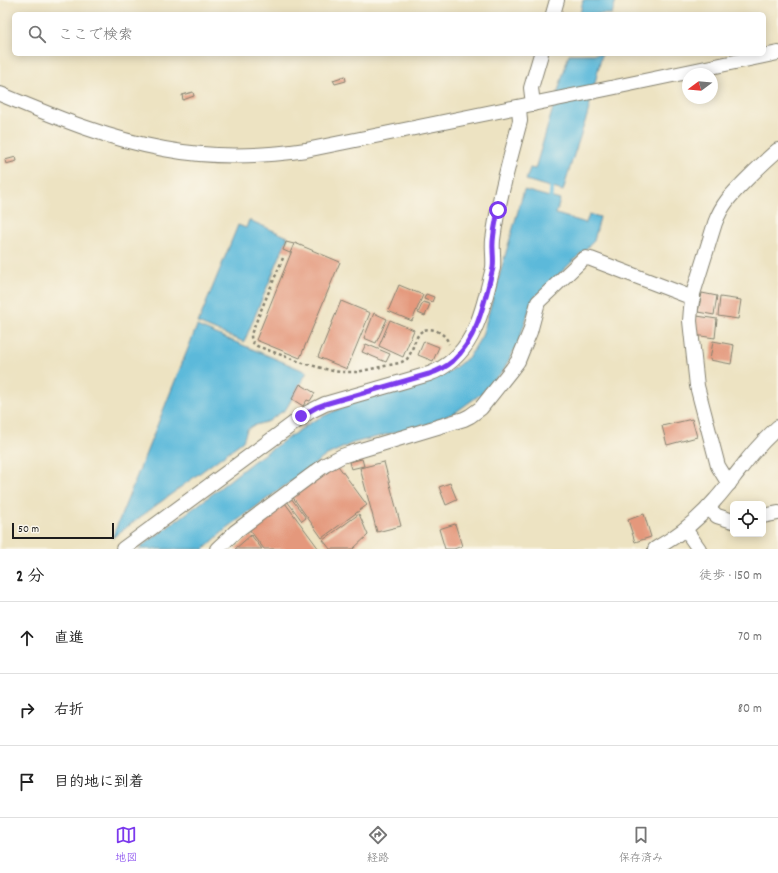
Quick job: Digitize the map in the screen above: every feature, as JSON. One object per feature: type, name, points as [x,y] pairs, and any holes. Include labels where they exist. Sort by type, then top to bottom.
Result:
[{"type":"street","points":[[554,12],[557,0]]},
{"type":"street","points":[[766,56],[778,53]]},
{"type":"street","points":[[537,103],[531,88],[540,56]]},
{"type":"street","points":[[0,94],[66,121],[143,145],[177,152],[204,155],[265,155],[306,150],[764,56]]},
{"type":"street","points":[[123,549],[309,412],[325,404],[429,374],[445,367],[459,355],[469,341],[478,322],[493,268],[493,242],[500,203],[520,120],[519,107]]},
{"type":"street","points":[[729,484],[718,466],[697,386],[690,321],[693,298],[718,214],[730,196],[778,150]]},
{"type":"street","points":[[217,549],[235,532],[334,460],[351,453],[464,418],[476,412],[481,408],[518,361],[528,337],[538,302],[582,260],[586,258],[591,259],[693,298]]},
{"type":"street","points":[[655,549],[685,529],[708,508],[729,484],[750,456],[778,427]]},
{"type":"street","points":[[708,508],[717,516],[730,520]]},
{"type":"street","points":[[766,515],[778,513]]},
{"type":"street","points":[[685,529],[699,549]]},
{"type":"path","points":[[283,258],[252,334],[251,339],[257,346],[303,363],[333,371],[349,372],[404,361],[408,357],[417,336],[422,331],[430,329],[443,334],[449,346]]},
{"type":"water","points":[[583,0],[616,0],[613,12],[580,12]]},
{"type":"water","points":[[568,56],[602,56],[587,116],[563,191],[526,180],[530,168],[535,169]]},
{"type":"water","points":[[524,190],[560,200],[556,214],[586,223],[589,214],[600,217],[594,241],[533,299],[518,343],[503,371],[482,393],[456,412],[428,424],[353,443],[327,455],[227,528],[204,549],[138,549],[202,502],[254,461],[313,421],[367,398],[418,386],[449,372],[469,357],[482,336]]},
{"type":"water","points":[[249,220],[288,237],[244,342],[198,323],[238,225],[246,228]]},
{"type":"water","points":[[197,326],[307,372],[286,409],[269,421],[252,426],[247,430],[243,441],[112,538]]},
{"type":"building","points":[[345,76],[346,81],[335,84],[333,80]]},
{"type":"building","points":[[193,92],[194,96],[183,100],[182,95]]},
{"type":"building","points":[[16,157],[17,161],[6,164],[5,160]]},
{"type":"building","points":[[286,242],[294,244],[290,253],[283,250]]},
{"type":"building","points":[[295,243],[340,262],[300,358],[256,340]]},
{"type":"building","points":[[399,285],[423,295],[412,321],[388,311]]},
{"type":"building","points":[[702,293],[717,296],[714,315],[698,312]]},
{"type":"building","points":[[426,294],[434,297],[432,302],[424,299]]},
{"type":"building","points":[[720,297],[741,300],[738,319],[718,316]]},
{"type":"building","points":[[341,301],[370,313],[347,369],[318,357]]},
{"type":"building","points":[[423,302],[430,304],[425,316],[418,313]]},
{"type":"building","points":[[374,313],[387,319],[376,343],[364,338]]},
{"type":"building","points":[[697,316],[717,319],[715,338],[694,335]]},
{"type":"building","points":[[390,320],[414,330],[403,357],[379,346]]},
{"type":"building","points":[[424,341],[439,347],[433,361],[418,355]]},
{"type":"building","points":[[713,341],[734,345],[731,364],[710,360]]},
{"type":"building","points":[[366,344],[390,354],[386,362],[362,352]]},
{"type":"building","points":[[300,384],[315,393],[310,401],[307,400],[303,406],[292,399]]},
{"type":"building","points":[[692,419],[697,437],[667,445],[662,426]]},
{"type":"building","points":[[362,459],[364,466],[351,469],[349,462]]},
{"type":"building","points":[[384,462],[401,526],[377,532],[360,468]]},
{"type":"building","points":[[336,463],[367,505],[322,538],[292,496]]},
{"type":"building","points":[[450,483],[457,500],[446,505],[439,487]]},
{"type":"building","points":[[291,498],[306,518],[302,521],[287,501]]},
{"type":"building","points":[[285,503],[319,549],[264,549],[249,529]]},
{"type":"building","points":[[359,514],[368,535],[353,549],[330,549],[323,540]]},
{"type":"building","points":[[644,514],[651,537],[635,542],[628,520]]},
{"type":"building","points":[[455,524],[462,546],[454,549],[445,549],[439,529]]},
{"type":"building","points":[[251,535],[262,549],[235,549]]},
{"type":"waterway","points":[[550,202],[552,183]]},
{"type":"waterway","points":[[406,389],[428,381]]},
{"type":"route","points":[[301,416],[325,404],[438,371],[452,362],[459,355],[469,341],[482,310],[494,262],[492,249],[498,210]]}]
